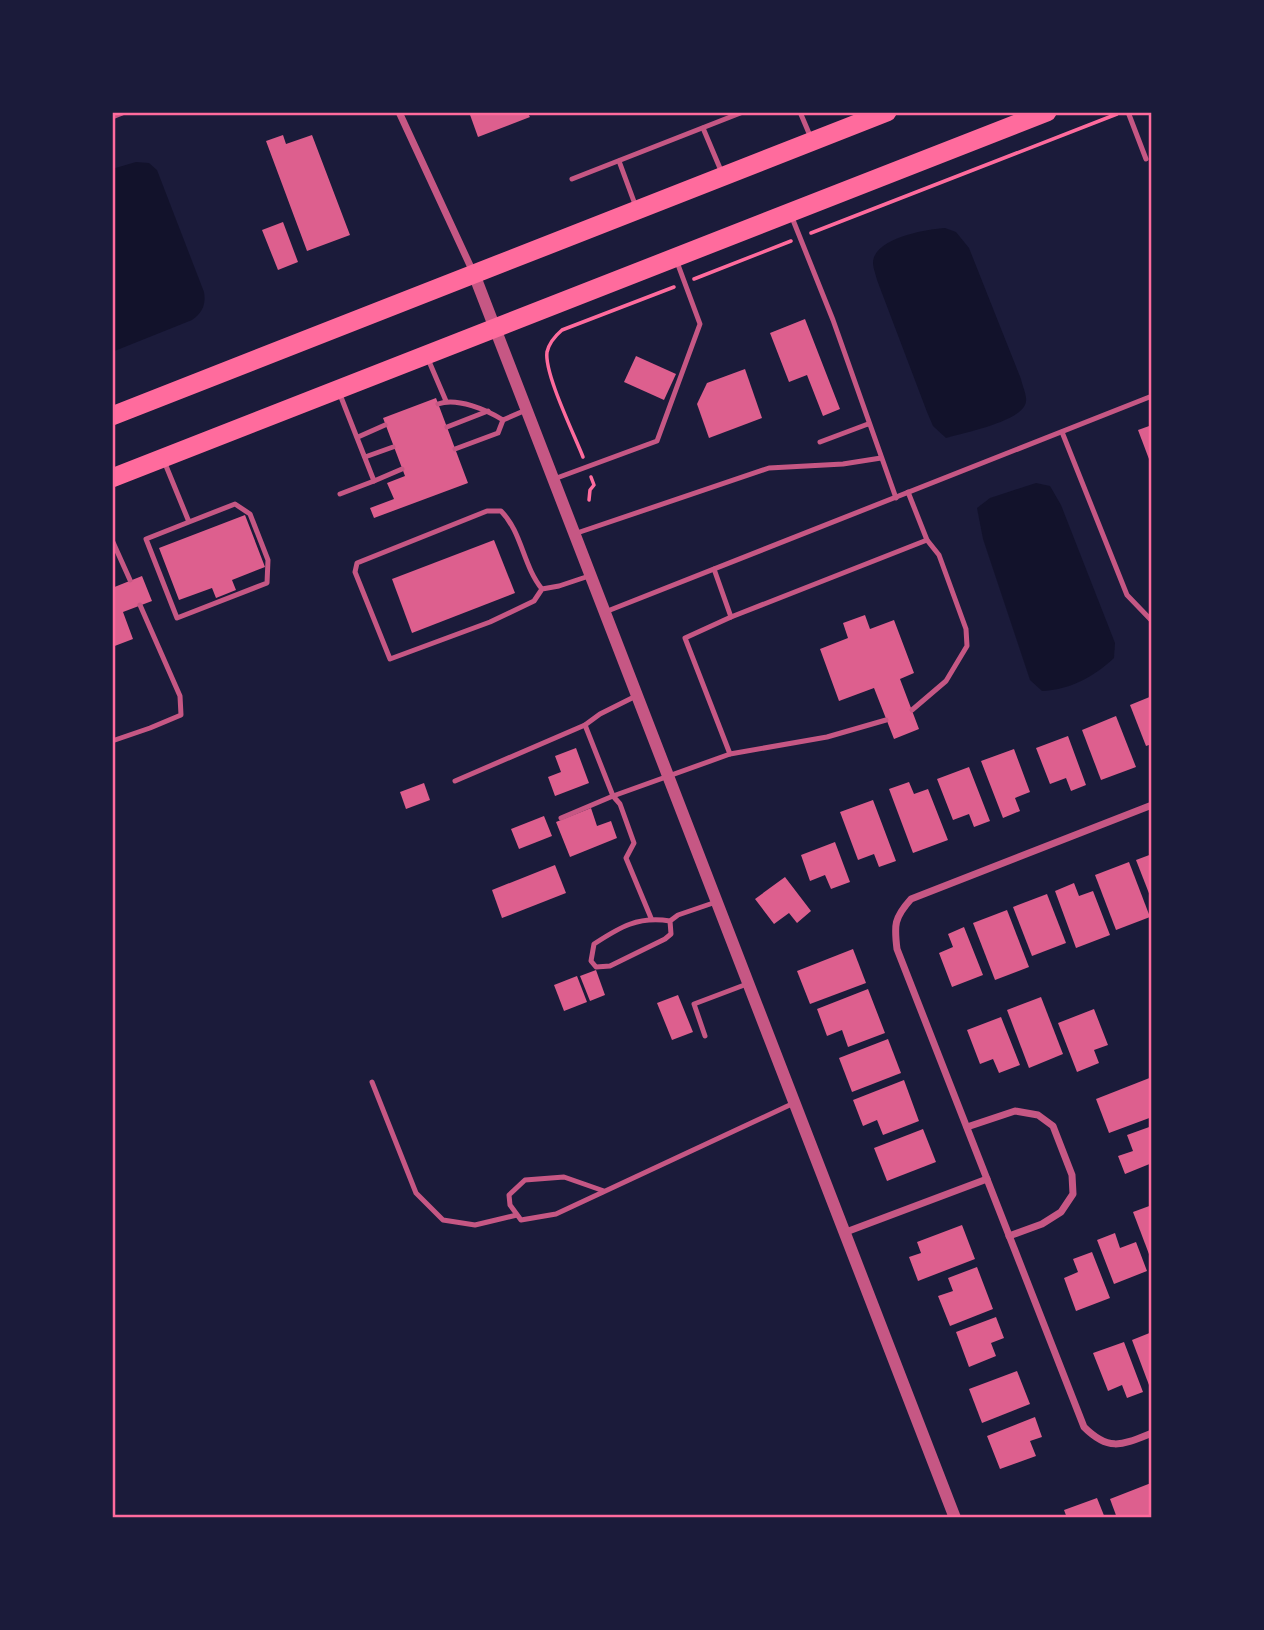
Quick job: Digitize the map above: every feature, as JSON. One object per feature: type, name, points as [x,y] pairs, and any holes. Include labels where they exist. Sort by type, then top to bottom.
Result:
[{"type":"highway","points":[[112,416],[887,112]]},
{"type":"highway","points":[[112,478],[675,258],[1026,117],[1047,112]]},
{"type":"street","points":[[112,116],[122,112]]},
{"type":"street","points":[[399,112],[474,274],[495,327],[603,613],[955,1518]]},
{"type":"street","points":[[1152,805],[911,900],[898,913],[895,928],[897,949],[1084,1427],[1106,1444],[1124,1444],[1152,1433]]},
{"type":"street","points":[[967,1127],[1015,1111],[1038,1115],[1053,1126],[1072,1175],[1073,1194],[1061,1212],[1042,1224],[1009,1236]]},
{"type":"street","points":[[846,1232],[987,1179]]},
{"type":"lane","points":[[572,179],[743,112]]},
{"type":"lane","points":[[800,112],[812,141]]},
{"type":"lane","points":[[1128,112],[1146,159]]},
{"type":"lane","points":[[703,128],[724,176]]},
{"type":"lane","points":[[619,161],[637,209]]},
{"type":"lane","points":[[790,212],[833,320],[896,498]]},
{"type":"lane","points":[[554,479],[657,441],[700,324],[675,258]]},
{"type":"lane","points":[[426,354],[446,401]]},
{"type":"lane","points":[[338,389],[374,481]]},
{"type":"lane","points":[[603,613],[1152,397]]},
{"type":"lane","points":[[438,404],[446,401],[488,411],[503,420]]},
{"type":"lane","points":[[455,449],[498,433],[503,420],[527,410]]},
{"type":"lane","points":[[447,427],[488,411]]},
{"type":"lane","points":[[820,442],[868,424]]},
{"type":"lane","points":[[358,437],[385,425]]},
{"type":"lane","points":[[1062,432],[1127,595],[1152,621]]},
{"type":"lane","points":[[365,457],[393,447]]},
{"type":"lane","points":[[163,458],[189,522]]},
{"type":"lane","points":[[574,534],[769,468],[843,464],[881,458]]},
{"type":"lane","points":[[340,494],[402,469]]},
{"type":"lane","points":[[908,492],[927,540],[939,555],[966,629],[967,646],[946,681],[912,710]]},
{"type":"lane","points":[[235,504],[250,514],[268,560],[267,583],[177,618],[146,539],[189,522],[235,504]]},
{"type":"lane","points":[[542,589],[533,579],[509,519],[501,511],[487,511],[357,563],[355,572],[390,659],[501,617],[534,601],[542,589],[589,576]]},
{"type":"lane","points":[[112,540],[115,552],[130,580]]},
{"type":"lane","points":[[730,754],[684,638],[927,540]]},
{"type":"lane","points":[[714,569],[731,617]]},
{"type":"lane","points":[[112,741],[181,715],[180,696],[140,605]]},
{"type":"lane","points":[[455,781],[584,725],[636,696]]},
{"type":"lane","points":[[561,818],[613,796],[730,754],[827,737],[886,720]]},
{"type":"lane","points":[[584,725],[613,796],[620,804],[634,843],[626,858],[650,918]]},
{"type":"lane","points":[[670,921],[671,934],[665,939],[610,966],[596,967],[591,961],[594,944],[621,927],[650,918],[670,921],[678,915],[716,902]]},
{"type":"lane","points":[[705,1036],[694,1004],[747,984]]},
{"type":"lane","points":[[372,1082],[416,1193],[443,1220],[475,1226],[517,1215]]},
{"type":"lane","points":[[604,1191],[564,1177],[525,1180],[509,1195],[510,1205],[521,1220],[556,1214],[794,1103]]},
{"type":"path","points":[[589,500],[590,490],[594,485],[550,374],[547,353],[550,344],[562,330],[1121,112]]},
{"type":"shaded area","points":[[136,162],[149,163],[157,170],[205,300],[203,308],[192,320],[112,352],[112,169]]},
{"type":"shaded area","points":[[945,228],[956,232],[969,248],[1021,379],[1026,399],[1023,408],[1005,420],[946,438],[933,426],[927,412],[873,263],[875,254],[891,241],[926,230]]},
{"type":"shaded area","points":[[1036,483],[1050,486],[1061,505],[1115,643],[1114,658],[1098,671],[1071,685],[1042,691],[1030,680],[983,539],[977,508],[990,498]]},
{"type":"building","points":[[469,112],[527,112],[530,117],[478,137]]},
{"type":"building","points":[[283,135],[286,144],[312,135],[350,235],[307,251],[266,141]]},
{"type":"building","points":[[283,222],[298,262],[278,270],[262,230]]},
{"type":"building","points":[[805,319],[840,409],[823,416],[807,375],[789,382],[770,333]]},
{"type":"building","points":[[636,356],[676,374],[664,400],[624,382]]},
{"type":"building","points":[[745,369],[762,418],[709,438],[697,404],[707,383]]},
{"type":"building","points":[[436,398],[468,483],[374,518],[370,508],[394,499],[387,483],[405,476],[383,418]]},
{"type":"building","points":[[1152,425],[1152,467],[1138,430]]},
{"type":"building","points":[[245,515],[265,567],[232,580],[236,590],[216,598],[212,588],[179,600],[159,548]]},
{"type":"building","points":[[494,540],[515,593],[412,633],[392,579]]},
{"type":"building","points":[[142,576],[152,601],[123,612],[133,639],[112,647],[112,588]]},
{"type":"building","points":[[865,615],[870,629],[894,620],[914,673],[900,679],[919,729],[894,739],[874,688],[839,701],[820,649],[848,638],[843,623]]},
{"type":"building","points":[[1152,696],[1152,744],[1146,746],[1130,705]]},
{"type":"building","points":[[1116,716],[1136,767],[1101,780],[1082,730]]},
{"type":"building","points":[[1068,736],[1086,785],[1071,791],[1066,778],[1050,784],[1036,748]]},
{"type":"building","points":[[576,748],[589,783],[555,796],[548,777],[561,772],[555,756]]},
{"type":"building","points":[[1014,749],[1030,792],[1015,798],[1020,811],[1003,818],[981,761]]},
{"type":"building","points":[[969,767],[990,821],[974,827],[969,814],[953,820],[937,779]]},
{"type":"building","points":[[909,782],[914,794],[928,789],[948,840],[913,853],[889,789]]},
{"type":"building","points":[[424,783],[430,800],[406,809],[400,792]]},
{"type":"building","points":[[873,800],[896,861],[879,867],[874,854],[858,860],[840,812]]},
{"type":"building","points":[[591,808],[597,826],[611,821],[617,838],[570,857],[556,822]]},
{"type":"building","points":[[544,816],[552,836],[519,849],[511,829]]},
{"type":"building","points":[[835,842],[850,882],[831,889],[825,875],[810,881],[801,855]]},
{"type":"building","points":[[1152,854],[1152,901],[1136,860]]},
{"type":"building","points":[[1129,862],[1150,917],[1116,930],[1095,875]]},
{"type":"building","points":[[555,865],[566,893],[502,918],[492,890]]},
{"type":"building","points":[[785,877],[811,911],[797,923],[789,913],[774,924],[755,899]]},
{"type":"building","points":[[1074,883],[1079,896],[1093,891],[1110,935],[1076,948],[1055,891]]},
{"type":"building","points":[[1047,894],[1066,943],[1032,956],[1013,907]]},
{"type":"building","points":[[1007,910],[1029,967],[995,980],[973,923]]},
{"type":"building","points":[[964,927],[983,975],[952,987],[939,953],[953,947],[948,934]]},
{"type":"building","points":[[853,949],[866,983],[810,1004],[797,971]]},
{"type":"building","points":[[596,970],[605,995],[590,1001],[580,976]]},
{"type":"building","points":[[577,976],[587,1002],[564,1011],[554,985]]},
{"type":"building","points":[[868,989],[885,1033],[848,1047],[842,1030],[827,1036],[817,1009]]},
{"type":"building","points":[[678,995],[693,1032],[672,1040],[657,1003]]},
{"type":"building","points":[[1041,997],[1063,1054],[1029,1068],[1007,1010]]},
{"type":"building","points":[[1094,1009],[1108,1045],[1094,1050],[1099,1063],[1077,1072],[1058,1023]]},
{"type":"building","points":[[1001,1017],[1020,1065],[999,1073],[993,1059],[980,1064],[967,1030]]},
{"type":"building","points":[[888,1039],[901,1073],[852,1092],[839,1058]]},
{"type":"building","points":[[1152,1077],[1152,1117],[1109,1133],[1096,1099]]},
{"type":"building","points":[[904,1080],[919,1121],[883,1135],[877,1120],[863,1126],[853,1100]]},
{"type":"building","points":[[1152,1126],[1152,1163],[1125,1174],[1118,1156],[1133,1151],[1127,1135]]},
{"type":"building","points":[[923,1129],[936,1162],[887,1181],[874,1148]]},
{"type":"building","points":[[1152,1205],[1152,1262],[1133,1212]]},
{"type":"building","points":[[962,1225],[975,1259],[918,1281],[909,1257],[921,1253],[917,1242]]},
{"type":"building","points":[[1115,1233],[1120,1248],[1136,1242],[1147,1271],[1114,1284],[1097,1240]]},
{"type":"building","points":[[1092,1252],[1110,1298],[1076,1311],[1064,1278],[1078,1272],[1073,1259]]},
{"type":"building","points":[[977,1267],[993,1309],[950,1326],[938,1296],[953,1291],[948,1278]]},
{"type":"building","points":[[996,1317],[1004,1338],[991,1343],[996,1356],[969,1367],[956,1332]]},
{"type":"building","points":[[1152,1332],[1152,1393],[1132,1340]]},
{"type":"building","points":[[1124,1342],[1143,1392],[1127,1398],[1122,1385],[1108,1391],[1093,1353]]},
{"type":"building","points":[[1017,1371],[1030,1404],[982,1423],[969,1389]]},
{"type":"building","points":[[1035,1417],[1042,1437],[1030,1441],[1036,1456],[1000,1469],[987,1436]]},
{"type":"building","points":[[1151,1483],[1152,1518],[1117,1518],[1110,1499]]},
{"type":"building","points":[[1097,1498],[1105,1518],[1067,1518],[1064,1510]]}]
